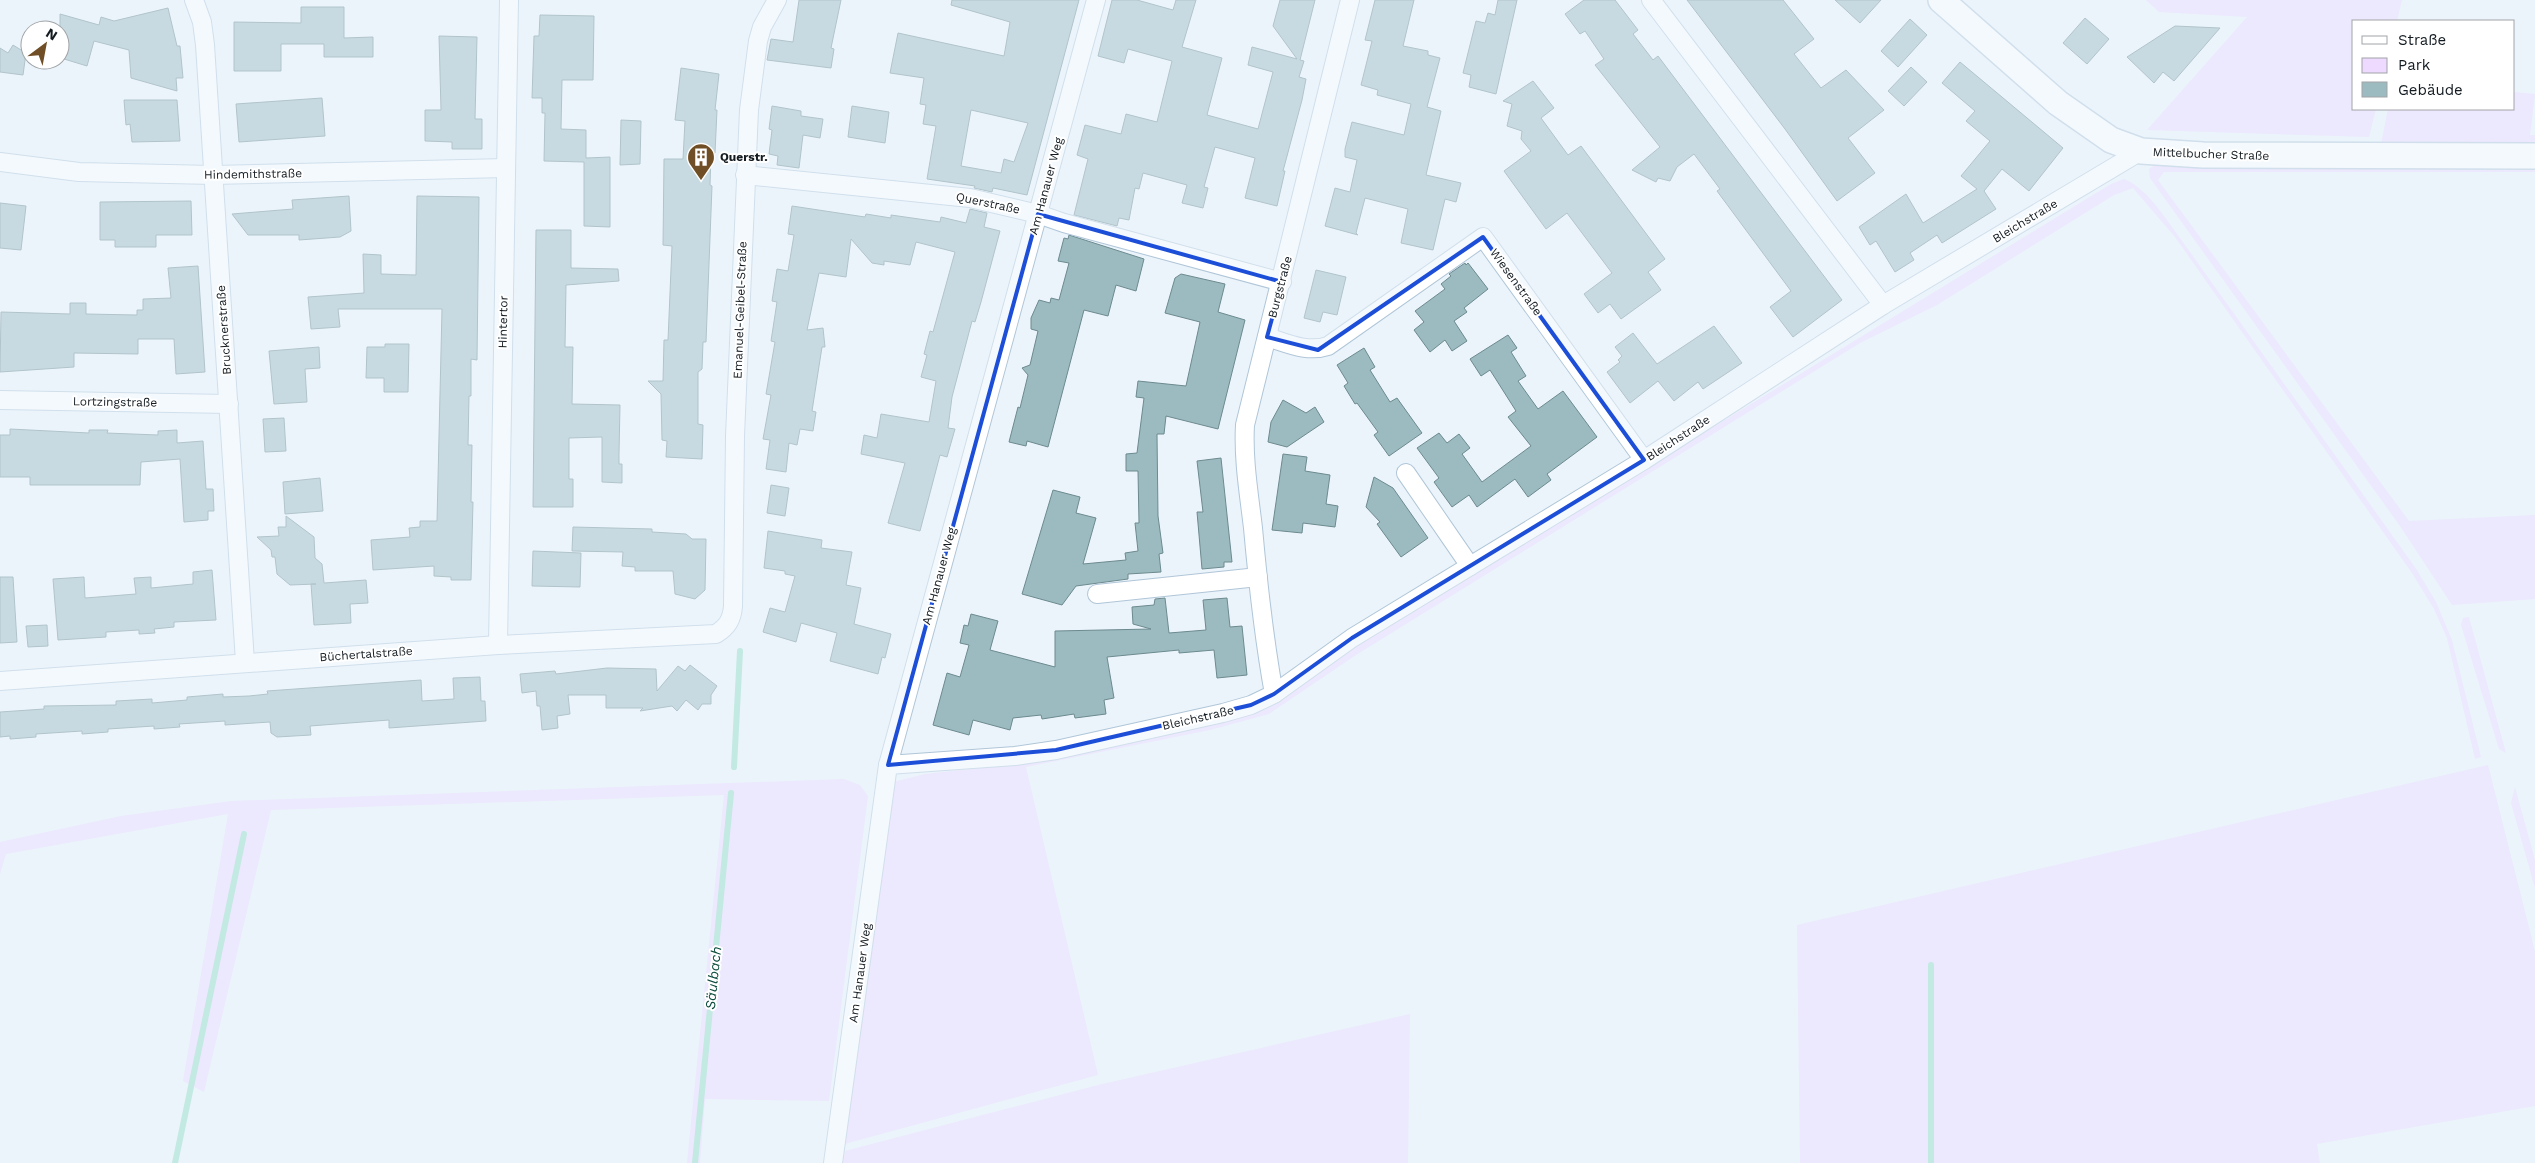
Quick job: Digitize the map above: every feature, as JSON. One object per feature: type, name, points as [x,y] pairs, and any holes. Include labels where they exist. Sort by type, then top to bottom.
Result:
[{"type":"main road","name":"Mittelbucher Straße","points":[[1941,0],[1979,35],[2085,124],[2122,146],[2141,151],[2204,155],[2535,156]]},
{"type":"street","name":"Brucknerstraße","points":[[194,0],[204,32],[245,662]]},
{"type":"street","name":"Hintertor","points":[[498,645],[509,0]]},
{"type":"street","name":"Emanuel-Geibel-Straße","points":[[728,624],[733,606],[735,436],[749,110],[757,49],[762,27],[777,0]]},
{"type":"street","name":"Am Hanauer Weg","points":[[833,1163],[888,765],[1096,0]]},
{"type":"street","name":"Burgstraße","points":[[1274,694],[1266,652],[1244,437],[1247,414],[1282,282],[1350,0]]},
{"type":"street","points":[[1651,0],[1883,305]]},
{"type":"street","name":"Bleichstraße","points":[[888,765],[1015,756],[1056,750],[1223,713],[1251,705],[1274,694],[1352,638],[1644,460],[1883,305],[2141,151]]},
{"type":"street","name":"Hindemithstraße","points":[[0,162],[78,172],[213,175],[506,168]]},
{"type":"street","name":"Querstraße","points":[[745,175],[846,186],[930,192],[970,198],[1038,214],[1064,223],[1282,282]]},
{"type":"street","name":"Wiesenstraße","points":[[1267,337],[1306,349],[1318,350],[1328,346],[1483,237],[1644,460]]},
{"type":"street","name":"Lortzingstraße","points":[[0,400],[229,404]]},
{"type":"street","points":[[1406,473],[1470,566]]},
{"type":"street","points":[[1097,594],[1258,577]]},
{"type":"street","name":"Büchertalstraße","points":[[0,681],[498,645],[716,634],[728,624]]},
{"type":"highlighted area","points":[[1038,214],[1282,282],[1267,337],[1318,350],[1483,237],[1644,460],[1352,638],[1274,694],[1251,705],[1056,750],[888,765]]},
{"type":"green space","points":[[2146,0],[2402,0],[2397,20],[2352,20],[2352,110],[2376,110],[2369,137],[2147,130],[2247,17],[2159,12]]},
{"type":"green space","points":[[2515,92],[2535,94],[2530,135],[2535,135],[2535,145],[2381,144],[2388,110],[2515,110]]},
{"type":"green space","points":[[2156,164],[2535,164],[2535,172],[2164,172],[2158,180],[2409,521],[2535,515],[2535,599],[2452,605],[2400,526],[2150,178],[2149,169]]},
{"type":"green space","points":[[2124,179],[2141,190],[2162,213],[2417,570],[2436,602],[2452,640],[2481,757],[2475,759],[2447,638],[2434,609],[2412,573],[2175,237],[2133,188],[2114,195],[1937,305],[1860,343],[1356,655],[1269,714],[1210,730],[1026,767],[1098,1075],[841,1145],[889,783],[925,774],[1024,763],[1230,720],[1350,649],[2111,184]]},
{"type":"green space","points":[[2469,617],[2506,753],[2499,749],[2461,625],[2463,618]]},
{"type":"green space","points":[[2488,765],[2535,951],[2535,1106],[2317,1144],[2320,1163],[1800,1163],[1797,925]]},
{"type":"green space","points":[[844,779],[860,785],[868,796],[829,1101],[705,1099],[700,1163],[687,1163],[724,795],[271,810],[204,1092],[183,1081],[228,814],[6,854],[0,874],[0,842],[121,816],[231,801]]},
{"type":"green space","points":[[2515,787],[2535,860],[2535,888],[2511,803]]},
{"type":"green space","points":[[1410,1014],[1408,1163],[843,1163],[845,1151],[1098,1085]]},
{"type":"building","points":[[799,0],[841,0],[831,48],[834,49],[831,68],[767,60],[771,39],[793,42]]},
{"type":"building","points":[[952,0],[1079,0],[1027,195],[993,188],[992,192],[974,188],[975,186],[927,179],[936,126],[923,124],[926,105],[920,104],[924,78],[890,73],[898,33],[1004,56],[1010,22],[951,5]],"holes":[[[971,110],[1028,123],[1014,162],[1004,159],[1001,173],[961,166]]]},
{"type":"building","points":[[1112,0],[1137,0],[1173,10],[1176,0],[1196,0],[1182,47],[1222,58],[1207,115],[1258,129],[1273,72],[1248,65],[1252,47],[1297,59],[1273,26],[1280,0],[1315,0],[1300,60],[1304,61],[1299,77],[1306,79],[1283,171],[1285,171],[1277,206],[1245,198],[1255,158],[1215,147],[1204,187],[1208,188],[1203,208],[1182,203],[1187,185],[1143,173],[1139,189],[1135,188],[1129,220],[1119,218],[1117,226],[1074,215],[1088,159],[1077,155],[1085,125],[1121,134],[1126,114],[1157,122],[1172,61],[1128,49],[1124,63],[1098,56]]},
{"type":"building","points":[[1375,0],[1414,0],[1403,46],[1428,51],[1428,55],[1440,58],[1427,107],[1441,111],[1426,175],[1461,183],[1456,202],[1445,199],[1433,250],[1401,243],[1408,209],[1365,198],[1356,233],[1358,235],[1325,226],[1335,188],[1350,192],[1357,160],[1345,157],[1345,149],[1352,122],[1404,135],[1411,104],[1377,95],[1378,90],[1361,85],[1372,41],[1365,40]]},
{"type":"building","points":[[1498,0],[1517,0],[1496,94],[1469,87],[1471,75],[1463,73],[1476,21],[1485,23],[1488,13],[1495,15]]},
{"type":"building","points":[[1584,0],[1615,0],[1638,30],[1633,34],[1653,60],[1658,56],[1842,300],[1793,337],[1770,307],[1791,291],[1717,191],[1720,189],[1694,154],[1677,167],[1670,181],[1658,178],[1656,182],[1632,170],[1660,147],[1595,65],[1604,59],[1585,31],[1580,34],[1565,14]]},
{"type":"building","points":[[1687,0],[1783,0],[1814,39],[1794,54],[1821,88],[1846,70],[1884,110],[1848,138],[1875,173],[1837,201]]},
{"type":"building","points":[[1835,0],[1881,0],[1860,23]]},
{"type":"building","points":[[301,7],[344,7],[344,38],[373,37],[373,57],[324,57],[324,44],[281,44],[281,71],[234,71],[234,22],[301,23]]},
{"type":"building","points":[[168,8],[177,46],[180,46],[183,78],[176,78],[177,91],[131,78],[129,50],[94,41],[87,66],[70,61],[70,20],[60,20],[60,14],[99,25],[101,17],[114,21]]},
{"type":"building","points":[[540,15],[594,16],[593,80],[562,80],[561,129],[586,130],[586,158],[610,157],[610,227],[584,226],[584,162],[544,161],[545,113],[542,113],[542,98],[532,98],[534,36],[539,36]]},
{"type":"building","points":[[2085,18],[2109,39],[2087,64],[2063,43]]},
{"type":"building","points":[[1910,19],[1927,35],[1898,67],[1881,51]]},
{"type":"building","points":[[2175,26],[2220,28],[2174,81],[2163,72],[2154,83],[2127,57]]},
{"type":"building","points":[[439,36],[477,37],[475,119],[482,119],[482,149],[452,149],[452,142],[425,141],[425,110],[441,110]]},
{"type":"building","points":[[13,45],[20,49],[20,70],[24,70],[23,75],[0,72],[0,48],[8,53]]},
{"type":"building","points":[[1960,62],[2063,148],[2029,191],[2002,169],[1984,191],[1996,209],[1942,243],[1937,235],[1910,253],[1914,260],[1895,272],[1876,241],[1870,245],[1859,227],[1906,194],[1923,223],[1977,189],[1961,176],[1990,141],[1966,121],[1975,111],[1942,83]]},
{"type":"building","points":[[1911,67],[1927,82],[1904,106],[1888,91]]},
{"type":"building","points":[[681,68],[719,74],[715,110],[717,110],[715,153],[711,153],[710,185],[712,186],[706,342],[703,342],[702,369],[698,372],[698,424],[703,425],[702,459],[666,457],[667,441],[662,440],[661,394],[648,381],[663,381],[664,340],[668,340],[672,246],[663,245],[664,159],[683,159],[685,121],[675,120]]},
{"type":"building","points":[[1533,81],[1554,108],[1541,118],[1568,155],[1581,146],[1665,259],[1648,272],[1661,290],[1621,319],[1610,304],[1598,313],[1584,294],[1612,273],[1567,213],[1546,229],[1504,171],[1531,151],[1521,139],[1522,131],[1507,126],[1512,104],[1503,101]]},
{"type":"building","points":[[322,98],[325,136],[239,142],[236,104]]},
{"type":"building","points":[[124,100],[177,100],[180,141],[132,142],[130,124],[126,125]]},
{"type":"building","points":[[772,106],[801,111],[801,116],[823,119],[820,138],[803,135],[799,168],[777,165],[778,156],[769,154],[772,130],[769,129]]},
{"type":"building","points":[[852,106],[889,112],[885,143],[848,137]]},
{"type":"building","points":[[621,120],[641,121],[640,164],[620,165]]},
{"type":"building","points":[[349,196],[351,231],[340,237],[299,240],[299,235],[248,235],[232,214],[293,209],[292,200]]},
{"type":"building","points":[[417,196],[479,197],[477,360],[471,359],[471,396],[469,396],[468,445],[472,445],[471,502],[473,502],[471,580],[451,580],[451,577],[434,576],[434,566],[373,570],[371,540],[410,537],[409,528],[420,527],[420,521],[437,521],[442,309],[338,309],[340,327],[311,329],[308,297],[364,293],[363,254],[381,255],[381,274],[416,275]]},
{"type":"building","points":[[191,201],[192,235],[156,235],[156,247],[115,247],[115,240],[100,240],[100,202]]},
{"type":"building","points":[[0,203],[26,206],[21,250],[0,248]]},
{"type":"building","points":[[792,206],[865,217],[866,214],[891,218],[891,215],[940,222],[941,217],[966,223],[970,209],[987,213],[984,227],[1000,231],[975,322],[972,321],[952,397],[948,428],[955,429],[947,457],[940,455],[920,531],[888,523],[905,463],[861,454],[864,435],[877,438],[881,414],[929,422],[936,381],[921,377],[927,355],[924,354],[930,331],[933,332],[955,252],[916,242],[910,265],[884,261],[884,265],[872,263],[851,239],[846,277],[819,273],[807,330],[823,328],[825,347],[822,347],[812,411],[816,412],[813,431],[800,429],[797,445],[789,443],[786,472],[766,469],[770,440],[763,439],[771,395],[766,394],[775,342],[771,341],[777,302],[772,301],[777,269],[788,271],[794,235],[788,234]]},
{"type":"building","points":[[536,230],[571,230],[571,268],[618,269],[619,281],[566,285],[565,347],[573,347],[572,404],[620,405],[619,464],[622,464],[622,483],[602,482],[602,437],[569,438],[569,479],[573,479],[573,507],[533,507]]},
{"type":"building","points":[[1069,235],[1144,259],[1136,291],[1116,285],[1108,316],[1084,310],[1048,447],[1027,441],[1026,446],[1009,442],[1028,375],[1022,368],[1030,365],[1038,331],[1031,329],[1031,318],[1039,300],[1050,303],[1051,298],[1059,300],[1069,263],[1058,261],[1064,238],[1068,239]]},
{"type":"building","points":[[1465,263],[1466,265],[1468,263],[1488,289],[1464,308],[1467,312],[1454,321],[1467,341],[1452,351],[1445,340],[1430,352],[1414,330],[1424,322],[1415,311],[1445,289],[1441,284],[1451,276],[1449,274]]},
{"type":"building","points":[[198,266],[205,372],[176,374],[174,339],[138,339],[138,354],[74,353],[74,367],[0,372],[1,312],[70,314],[70,303],[86,303],[86,314],[137,315],[137,310],[143,310],[143,299],[171,298],[168,268]]},
{"type":"building","points":[[1316,270],[1346,277],[1337,315],[1323,312],[1320,322],[1304,318]]},
{"type":"building","points":[[1181,274],[1225,284],[1218,312],[1245,320],[1218,429],[1166,416],[1164,434],[1157,434],[1158,516],[1163,553],[1159,554],[1161,572],[1128,574],[1128,579],[1076,586],[1062,605],[1022,594],[1053,490],[1080,497],[1076,513],[1096,518],[1083,564],[1126,560],[1125,553],[1138,551],[1135,523],[1139,523],[1138,471],[1126,471],[1126,454],[1137,453],[1144,398],[1136,397],[1138,381],[1186,386],[1200,322],[1165,313],[1175,278]]},
{"type":"building","points":[[1714,326],[1742,363],[1703,389],[1698,382],[1674,401],[1658,381],[1630,403],[1607,372],[1620,362],[1618,360],[1622,356],[1615,347],[1633,333],[1657,364]]},
{"type":"building","points":[[1508,335],[1517,348],[1511,352],[1526,376],[1518,381],[1538,409],[1563,391],[1597,437],[1547,474],[1551,480],[1528,497],[1515,479],[1477,507],[1469,495],[1452,507],[1434,482],[1439,478],[1417,448],[1439,433],[1447,443],[1459,434],[1470,448],[1462,454],[1482,482],[1531,446],[1508,417],[1516,411],[1490,370],[1481,376],[1470,359]]},
{"type":"building","points":[[385,344],[409,344],[408,392],[384,392],[384,378],[366,378],[367,347],[385,347]]},
{"type":"building","points":[[319,347],[320,368],[305,369],[307,402],[274,404],[269,351]]},
{"type":"building","points":[[1364,348],[1375,367],[1370,370],[1390,402],[1397,398],[1422,433],[1389,456],[1374,435],[1378,432],[1357,403],[1355,404],[1344,386],[1348,383],[1337,365]]},
{"type":"building","points":[[1283,400],[1306,413],[1315,407],[1324,422],[1287,447],[1268,442],[1271,422]]},
{"type":"building","points":[[284,418],[286,451],[265,452],[263,419]]},
{"type":"building","points":[[10,429],[89,433],[89,430],[108,430],[107,433],[158,435],[158,431],[177,430],[177,443],[203,441],[206,489],[213,489],[214,511],[208,511],[208,520],[184,522],[180,459],[141,462],[140,485],[30,485],[30,477],[0,477],[0,435],[10,435]]},
{"type":"building","points":[[1283,454],[1307,457],[1305,471],[1330,475],[1326,504],[1338,506],[1335,527],[1303,523],[1302,533],[1272,530]]},
{"type":"building","points":[[1221,458],[1232,562],[1224,562],[1224,567],[1202,569],[1197,512],[1203,512],[1197,461]]},
{"type":"building","points":[[1374,477],[1393,488],[1428,538],[1401,557],[1377,524],[1380,522],[1366,507]]},
{"type":"building","points":[[320,478],[323,511],[285,514],[283,482]]},
{"type":"building","points":[[771,485],[789,488],[785,516],[767,513]]},
{"type":"building","points":[[286,516],[314,537],[315,558],[322,564],[324,583],[366,580],[368,603],[350,604],[351,623],[314,625],[311,584],[290,585],[277,574],[275,557],[272,557],[271,550],[257,537],[279,536],[278,527],[286,527]]},
{"type":"building","points":[[573,527],[652,529],[652,532],[686,534],[692,539],[706,539],[705,590],[695,599],[675,594],[673,571],[635,571],[635,567],[622,566],[623,552],[572,551]]},
{"type":"building","points":[[768,531],[822,540],[821,548],[852,552],[846,585],[861,588],[854,624],[891,634],[885,658],[882,657],[878,674],[830,661],[837,633],[801,623],[796,642],[763,632],[770,608],[785,612],[795,576],[785,574],[785,571],[764,568]]},
{"type":"building","points":[[533,551],[581,553],[580,587],[532,586]]},
{"type":"building","points":[[212,570],[216,620],[174,622],[174,627],[154,629],[155,633],[139,634],[139,630],[106,632],[106,637],[58,640],[53,579],[84,577],[85,598],[136,594],[134,578],[151,577],[151,588],[193,584],[193,572]]},
{"type":"building","points":[[0,577],[13,577],[17,642],[0,643]]},
{"type":"building","points":[[1165,598],[1169,633],[1206,630],[1203,600],[1227,598],[1230,627],[1242,626],[1247,675],[1217,678],[1214,650],[1179,653],[1179,650],[1107,657],[1114,698],[1104,700],[1106,714],[1075,718],[1074,714],[1042,719],[1041,715],[1013,718],[1010,730],[973,720],[969,735],[933,725],[947,673],[960,677],[969,645],[960,643],[964,625],[968,626],[971,614],[998,621],[990,650],[1055,667],[1055,631],[1151,629],[1133,624],[1132,607],[1154,605],[1155,599]]},
{"type":"building","points":[[47,625],[48,646],[28,647],[26,626]]},
{"type":"building","points":[[690,665],[717,686],[711,695],[711,704],[702,704],[698,710],[686,700],[677,711],[672,706],[640,711],[643,708],[606,708],[606,695],[568,695],[570,714],[557,716],[558,728],[542,730],[540,706],[537,706],[536,691],[522,693],[520,674],[555,671],[556,674],[607,668],[656,669],[657,691],[678,666],[685,671]]},
{"type":"building","points":[[480,677],[481,701],[485,701],[486,721],[389,728],[389,720],[310,726],[311,735],[277,737],[271,733],[270,722],[225,725],[225,721],[179,724],[180,727],[154,729],[154,726],[108,729],[108,732],[82,734],[82,731],[36,734],[36,737],[10,739],[10,736],[0,737],[0,712],[44,709],[44,706],[116,705],[116,701],[152,699],[152,703],[187,700],[187,697],[223,694],[223,697],[249,696],[268,694],[267,691],[421,680],[422,701],[454,699],[453,678]]},
{"type":"waterway","name":"Säulbach","points":[[734,767],[740,651]]},
{"type":"waterway","name":"Säulbach","points":[[695,1163],[731,793]]},
{"type":"waterway","points":[[175,1163],[244,834]]},
{"type":"waterway","points":[[1931,965],[1931,1163]]},
{"type":"place","name":"Querstr.","points":[[701,181]]}]
